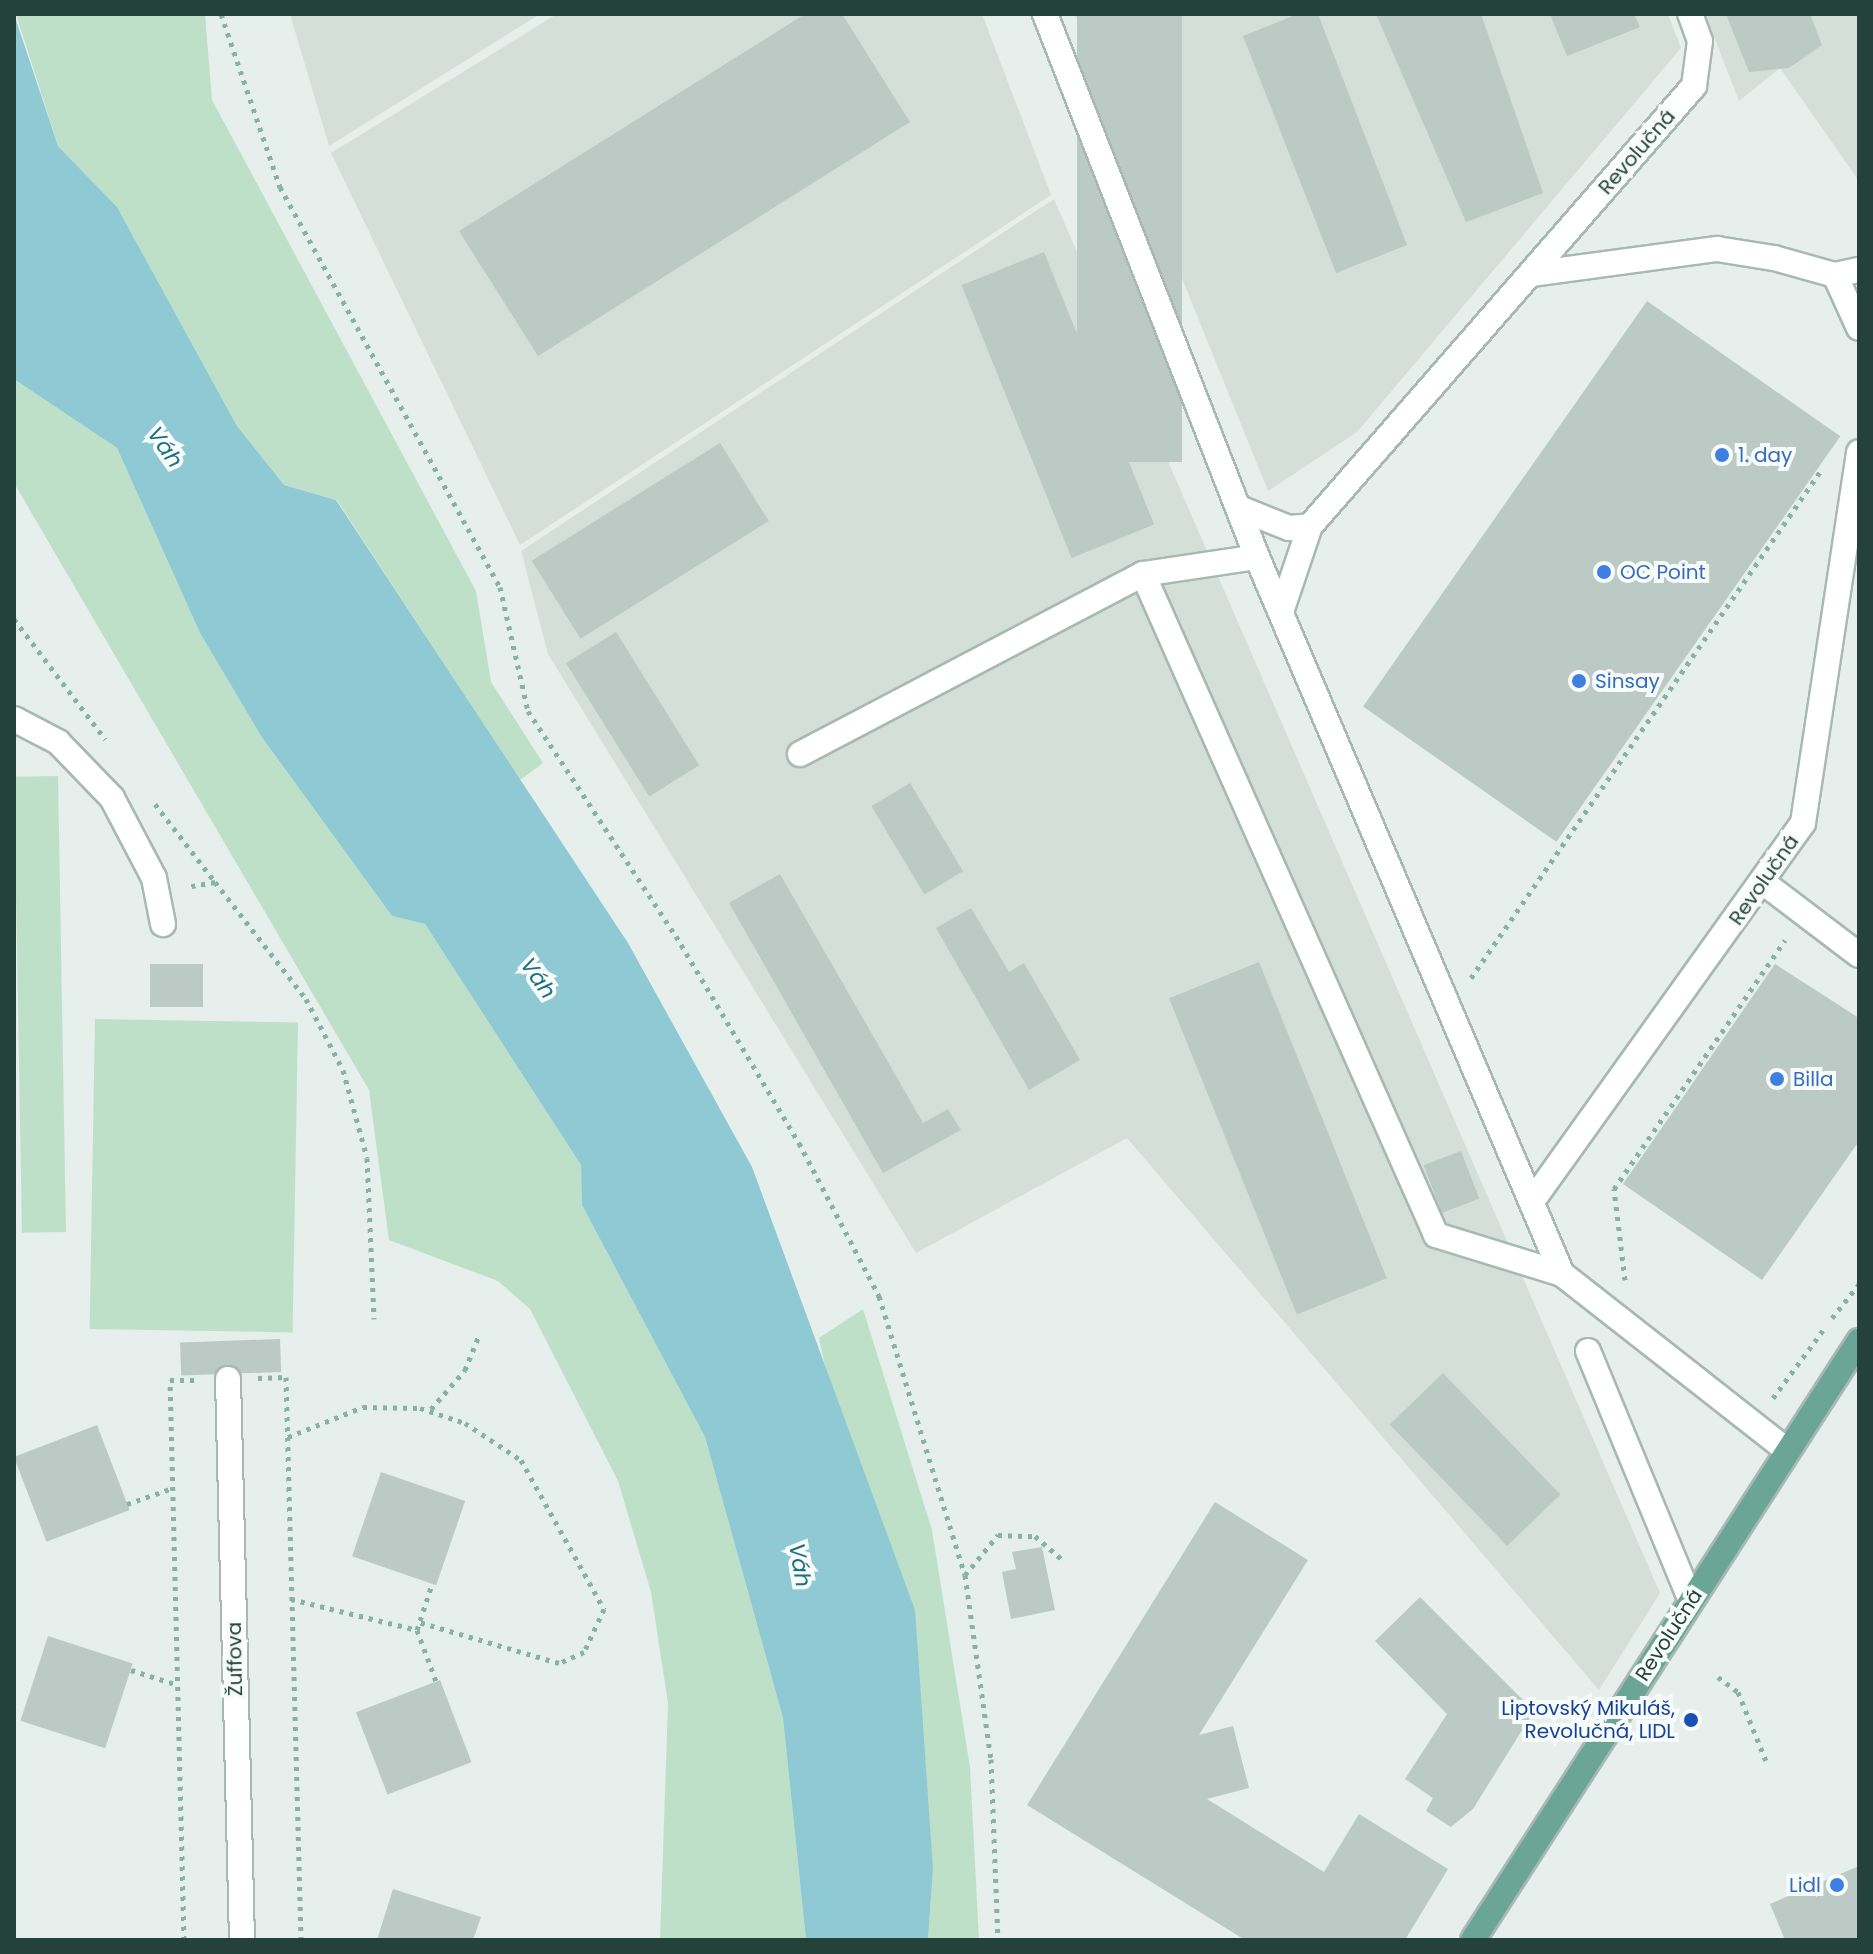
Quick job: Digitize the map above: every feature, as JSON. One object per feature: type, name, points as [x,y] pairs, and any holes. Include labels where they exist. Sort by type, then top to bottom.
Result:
[{"type":"main road","name":"Revolučná","points":[[1473,1940],[1785,1449],[1859,1341]]},
{"type":"street","points":[[1045,14],[1257,557],[1562,1274]]},
{"type":"street","name":"Revolučná","points":[[1281,612],[1310,526],[1694,86],[1700,41],[1690,14]]},
{"type":"street","points":[[1531,274],[1717,249],[1847,273],[1859,328]]},
{"type":"street","name":"Revolučná","points":[[1533,1200],[1764,883],[1803,823],[1859,452]]},
{"type":"street","points":[[1239,508],[1289,528],[1310,526]]},
{"type":"street","points":[[800,754],[1143,574],[1257,557]]},
{"type":"street","points":[[1143,574],[1436,1235],[1562,1274],[1614,1310],[1785,1449]]},
{"type":"street","points":[[14,719],[58,742],[112,798],[154,878],[163,924]]},
{"type":"street","points":[[1764,883],[1859,955]]},
{"type":"street","points":[[1588,1351],[1691,1601]]},
{"type":"street","name":"Žuffova","points":[[228,1379],[242,1940]]},
{"type":"path","points":[[221,14],[280,187],[500,587],[528,711],[676,936],[852,1237],[904,1364],[965,1575],[991,1759],[998,1940]]},
{"type":"path","points":[[1449,1011],[1832,455]]},
{"type":"path","points":[[215,882],[306,999],[343,1070],[367,1158],[374,1319]]},
{"type":"path","points":[[1614,1310],[1627,1292],[1614,1189],[1804,913]]},
{"type":"path","points":[[1761,1389],[1773,1398],[1859,1284]]},
{"type":"path","points":[[430,1409],[465,1370],[479,1335]]},
{"type":"path","points":[[184,1940],[170,1380],[286,1377],[301,1940]]},
{"type":"path","points":[[288,1438],[363,1407],[430,1409],[465,1423],[521,1460],[604,1609],[584,1652],[559,1663],[419,1622]]},
{"type":"path","points":[[127,1504],[173,1488]]},
{"type":"path","points":[[965,1575],[998,1535],[1035,1536],[1064,1561]]},
{"type":"path","points":[[432,1584],[417,1630],[436,1681]]},
{"type":"path","points":[[291,1599],[417,1630]]},
{"type":"path","points":[[131,1670],[178,1685]]},
{"type":"path","points":[[1718,1677],[1738,1692],[1766,1761]]},
{"type":"shaded area","points":[[290,14],[540,14],[329,146]]},
{"type":"shaded area","points":[[557,14],[982,14],[1051,195],[520,545],[331,153]]},
{"type":"shaded area","points":[[1075,14],[1668,14],[1681,48],[1357,432],[1268,491]]},
{"type":"shaded area","points":[[1705,14],[1859,14],[1859,181],[1780,68],[1739,101]]},
{"type":"shaded area","points":[[1054,199],[1660,1593],[1599,1690],[1127,1138],[916,1253],[548,654],[521,551]]},
{"type":"green space","points":[[16,14],[205,14],[212,100],[476,591],[491,682],[543,763],[520,780],[337,500],[284,485],[237,426],[117,207],[58,146]]},
{"type":"green space","points":[[14,379],[117,448],[200,633],[261,736],[392,916],[425,924],[581,1165],[582,1205],[705,1437],[783,1718],[806,1940],[660,1940],[668,1703],[651,1592],[618,1481],[530,1309],[498,1281],[389,1240],[369,1090],[14,483]]},
{"type":"green space","points":[[58,776],[66,1232],[22,1233],[14,777]]},
{"type":"green space","points":[[95,1019],[298,1023],[293,1332],[90,1329]]},
{"type":"green space","points":[[863,1309],[932,1530],[970,1767],[979,1940],[928,1940],[933,1869],[819,1338]]},
{"type":"water","name":"Váh","points":[[14,14],[58,146],[117,207],[237,426],[284,485],[336,500],[628,943],[752,1167],[915,1610],[933,1869],[928,1940],[806,1940],[783,1718],[705,1437],[582,1205],[581,1165],[425,924],[392,916],[261,736],[200,633],[117,448],[14,379]]},
{"type":"building","points":[[805,14],[842,14],[910,122],[538,356],[459,231]]},
{"type":"building","points":[[1077,14],[1182,14],[1182,462],[1077,462]]},
{"type":"building","points":[[1298,14],[1318,14],[1407,245],[1336,273],[1243,36]]},
{"type":"building","points":[[1376,14],[1481,14],[1543,193],[1466,222]]},
{"type":"building","points":[[1550,14],[1634,14],[1640,27],[1567,56]]},
{"type":"building","points":[[1726,14],[1810,14],[1822,45],[1789,68],[1749,72]]},
{"type":"building","points":[[1044,252],[1154,525],[1072,558],[961,285]]},
{"type":"building","name":"OC Point","points":[[1647,301],[1840,436],[1556,842],[1363,706]]},
{"type":"building","points":[[720,443],[769,521],[580,639],[532,561]]},
{"type":"building","points":[[616,632],[699,765],[649,796],[566,663]]},
{"type":"building","points":[[910,783],[963,871],[924,894],[871,806]]},
{"type":"building","points":[[780,874],[923,1123],[948,1109],[961,1130],[883,1173],[729,903]]},
{"type":"building","points":[[971,908],[1009,972],[1024,963],[1080,1060],[1029,1090],[936,928]]},
{"type":"building","points":[[1259,962],[1387,1278],[1297,1315],[1169,998]]},
{"type":"building","points":[[150,964],[203,964],[203,1007],[150,1007]]},
{"type":"building","name":"Billa","points":[[1775,964],[1859,1018],[1859,1141],[1762,1280],[1623,1184]]},
{"type":"building","points":[[1461,1151],[1479,1199],[1442,1213],[1424,1165]]},
{"type":"building","points":[[280,1339],[281,1372],[181,1375],[180,1342]]},
{"type":"building","points":[[1443,1373],[1560,1495],[1507,1546],[1390,1424]]},
{"type":"building","points":[[97,1425],[130,1510],[47,1542],[14,1457]]},
{"type":"building","points":[[381,1472],[465,1501],[436,1585],[352,1556]]},
{"type":"building","points":[[1215,1502],[1308,1560],[1199,1735],[1233,1726],[1249,1788],[1207,1799],[1324,1872],[1359,1814],[1448,1869],[1405,1940],[1245,1940],[1027,1805]]},
{"type":"building","points":[[1042,1547],[1055,1610],[1011,1619],[1002,1572],[1016,1569],[1012,1552]]},
{"type":"building","points":[[1420,1597],[1534,1711],[1473,1809],[1451,1827],[1426,1811],[1433,1798],[1405,1779],[1447,1714],[1375,1641]]},
{"type":"building","points":[[48,1636],[133,1664],[105,1748],[20,1721]]},
{"type":"building","points":[[440,1680],[472,1762],[388,1794],[356,1712]]},
{"type":"building","name":"Lidl","points":[[1859,1866],[1859,1940],[1785,1940],[1770,1904]]},
{"type":"building","points":[[393,1889],[481,1917],[473,1940],[377,1940]]},
{"type":"place","name":"1. day","points":[[1722,455]]},
{"type":"place","name":"OC Point","points":[[1604,572]]},
{"type":"place","name":"Sinsay","points":[[1579,681]]},
{"type":"place","name":"Billa","points":[[1777,1079]]},
{"type":"place","name":"Liptovský Mikuláš, Revolučná, LIDL","points":[[1691,1720]]},
{"type":"place","name":"Lidl","points":[[1837,1885]]}]
